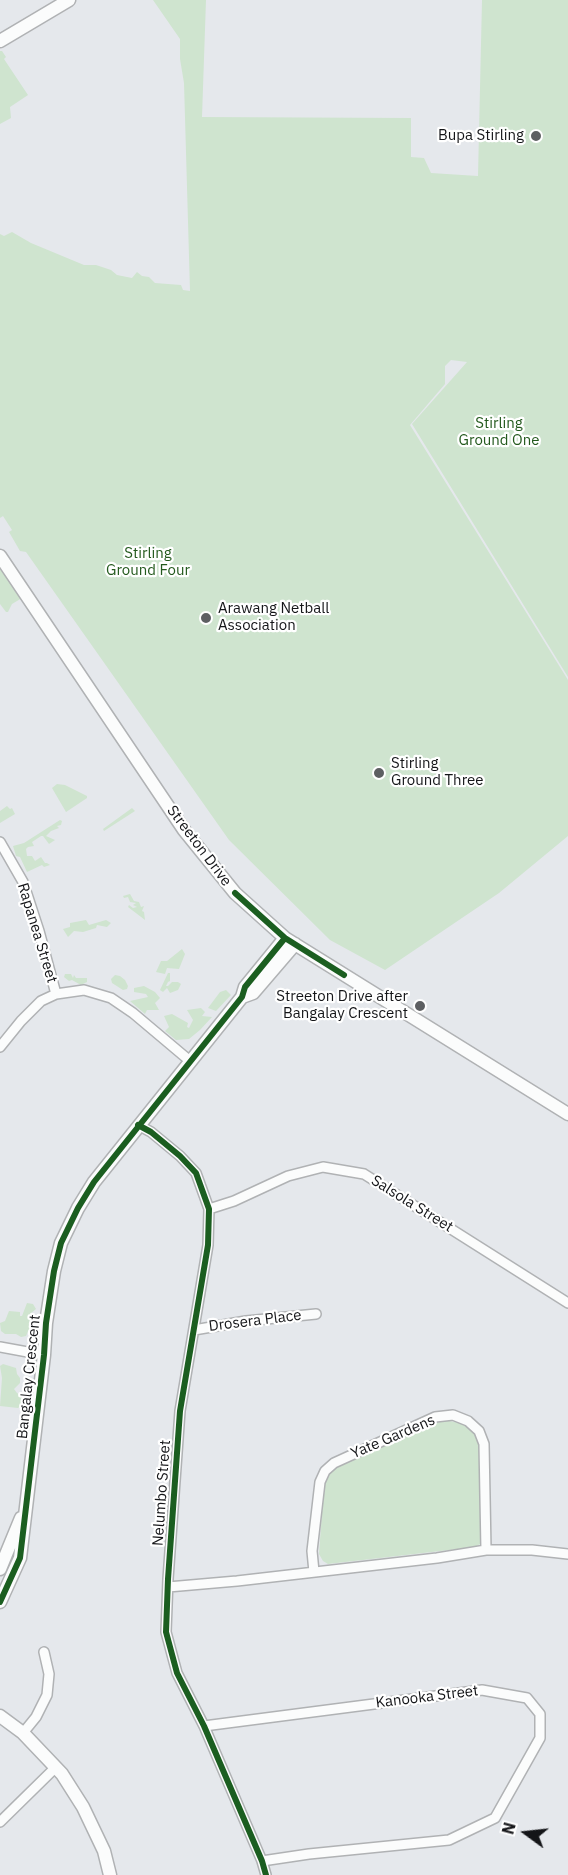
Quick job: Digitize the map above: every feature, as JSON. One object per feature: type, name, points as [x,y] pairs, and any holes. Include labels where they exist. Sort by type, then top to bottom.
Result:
[{"type":"street","points":[[0,41],[69,0]]},
{"type":"street","name":"Streeton Drive","points":[[0,556],[184,830],[235,893],[290,941],[568,1114]]},
{"type":"street","name":"Rapanea Street","points":[[0,842],[23,882],[56,994]]},
{"type":"street","name":"Bangalay Crescent","points":[[0,1602],[20,1558],[46,1323],[61,1243],[94,1182],[242,997],[244,987],[290,941]]},
{"type":"street","points":[[0,1047],[41,1001],[56,994],[84,990],[111,998],[155,1029],[190,1061]]},
{"type":"street","name":"Nelumbo Street","points":[[138,1125],[166,1144],[196,1173],[209,1209],[208,1245],[180,1411],[166,1632],[177,1673],[204,1726],[266,1875]]},
{"type":"street","name":"Salsola Street","points":[[209,1209],[234,1201],[288,1176],[323,1167],[364,1174],[568,1303]]},
{"type":"street","name":"Drosera Place","points":[[194,1330],[246,1321],[316,1314]]},
{"type":"street","points":[[0,1347],[44,1355]]},
{"type":"street","name":"Yate Gardens","points":[[314,1572],[312,1551],[320,1482],[325,1471],[334,1462],[435,1417],[453,1415],[468,1421],[479,1431],[484,1444],[486,1550]]},
{"type":"street","name":"Bangalay Crescent","points":[[0,1569],[26,1505]]},
{"type":"street","points":[[168,1587],[237,1581],[486,1550],[532,1550],[568,1554]]},
{"type":"street","points":[[23,1733],[36,1717],[46,1695],[49,1674],[45,1652]]},
{"type":"street","name":"Kanooka Street","points":[[204,1726],[482,1690],[527,1698],[540,1714],[540,1738],[495,1818],[449,1840],[262,1861]]},
{"type":"street","points":[[1,1714],[56,1767],[83,1807],[104,1851],[110,1875]]},
{"type":"street","points":[[0,1822],[56,1767]]},
{"type":"green space","points":[[153,0],[206,0],[202,117],[411,118],[411,157],[424,158],[431,173],[478,176],[482,0],[568,0],[568,677],[412,424],[467,362],[451,360],[445,366],[445,384],[410,425],[568,680],[568,836],[499,893],[385,970],[330,940],[229,840],[26,552],[20,551],[9,532],[12,530],[3,516],[0,518],[0,234],[4,236],[12,232],[31,243],[84,265],[96,265],[111,270],[117,275],[132,278],[137,272],[149,277],[155,283],[181,285],[183,290],[190,291],[184,83],[180,59],[180,39]]},
{"type":"green space","points":[[0,51],[6,57],[4,59],[28,95],[10,107],[11,118],[0,124]]},
{"type":"green space","points":[[0,566],[22,598],[12,604],[8,612],[0,604]]},
{"type":"green space","points":[[57,784],[65,785],[87,798],[66,812],[52,788]]},
{"type":"green space","points":[[7,806],[12,808],[15,814],[0,823],[0,811]]},
{"type":"green space","points":[[132,808],[135,811],[104,831],[103,829]]},
{"type":"green space","points":[[60,820],[61,825],[57,826],[59,828],[46,836],[55,840],[49,844],[41,836],[32,842],[34,846],[26,849],[27,856],[32,856],[35,861],[41,857],[45,863],[50,865],[44,867],[42,865],[27,872],[20,857],[16,856],[13,846],[24,843]]},
{"type":"green space","points":[[130,894],[141,907],[144,906],[142,911],[145,920],[128,907],[129,905],[133,908],[137,907],[133,905],[136,903],[130,902],[128,897],[123,896]]},
{"type":"green space","points":[[86,920],[89,925],[106,920],[111,923],[107,927],[97,925],[96,928],[83,932],[74,931],[68,937],[63,929],[70,927],[70,923]]},
{"type":"green space","points":[[182,949],[185,954],[179,969],[167,968],[165,974],[156,972],[161,961],[167,961]]},
{"type":"green space","points":[[170,973],[170,981],[166,986],[172,982],[181,984],[178,990],[170,993],[167,988],[163,992],[160,990]]},
{"type":"green space","points":[[65,974],[71,974],[73,978],[74,975],[76,978],[87,978],[87,982],[81,985],[72,980],[69,981],[64,977]]},
{"type":"green space","points":[[115,975],[125,980],[127,989],[123,990],[112,983],[111,979]]},
{"type":"green space","points":[[144,986],[160,998],[155,1003],[159,1010],[147,1010],[145,1014],[130,1001],[148,997],[146,994],[134,992],[134,988]]},
{"type":"green space","points":[[226,990],[231,995],[216,1011],[208,1008],[220,992]]},
{"type":"green space","points":[[201,1008],[205,1012],[202,1016],[212,1017],[189,1039],[176,1040],[165,1031],[169,1027],[164,1016],[172,1014],[188,1023],[189,1028],[193,1020],[187,1010]]},
{"type":"green space","points":[[27,1303],[33,1304],[36,1309],[30,1314],[34,1320],[26,1336],[5,1334],[1,1331],[0,1323],[5,1321],[9,1311],[20,1312],[22,1316]]},
{"type":"green space","points":[[3,1364],[16,1368],[20,1378],[20,1383],[14,1389],[26,1399],[24,1404],[18,1408],[0,1406],[2,1378],[0,1366]]},
{"type":"green space","points":[[444,1420],[460,1423],[472,1430],[479,1442],[480,1544],[475,1547],[328,1564],[323,1561],[319,1554],[324,1484],[329,1474],[340,1465]]},
{"type":"cycle path","points":[[235,893],[285,938],[344,975]]},
{"type":"cycle path","points":[[0,1602],[20,1558],[46,1323],[61,1243],[94,1182],[242,997],[245,987],[285,938]]},
{"type":"cycle path","points":[[138,1125],[151,1132],[196,1173],[209,1209],[208,1245],[180,1411],[166,1632],[177,1673],[204,1726],[266,1875]]},
{"type":"place","name":"Bupa Stirling","points":[[536,136]]},
{"type":"place","name":"Arawang Netball Association","points":[[206,618]]},
{"type":"place","name":"Stirling Ground Three","points":[[379,773]]},
{"type":"place","name":"Streeton Drive after Bangalay Crescent","points":[[420,1006]]},
{"type":"park label","name":"Stirling Ground One","points":[[499,432]]},
{"type":"park label","name":"Stirling Ground Four","points":[[148,562]]}]
